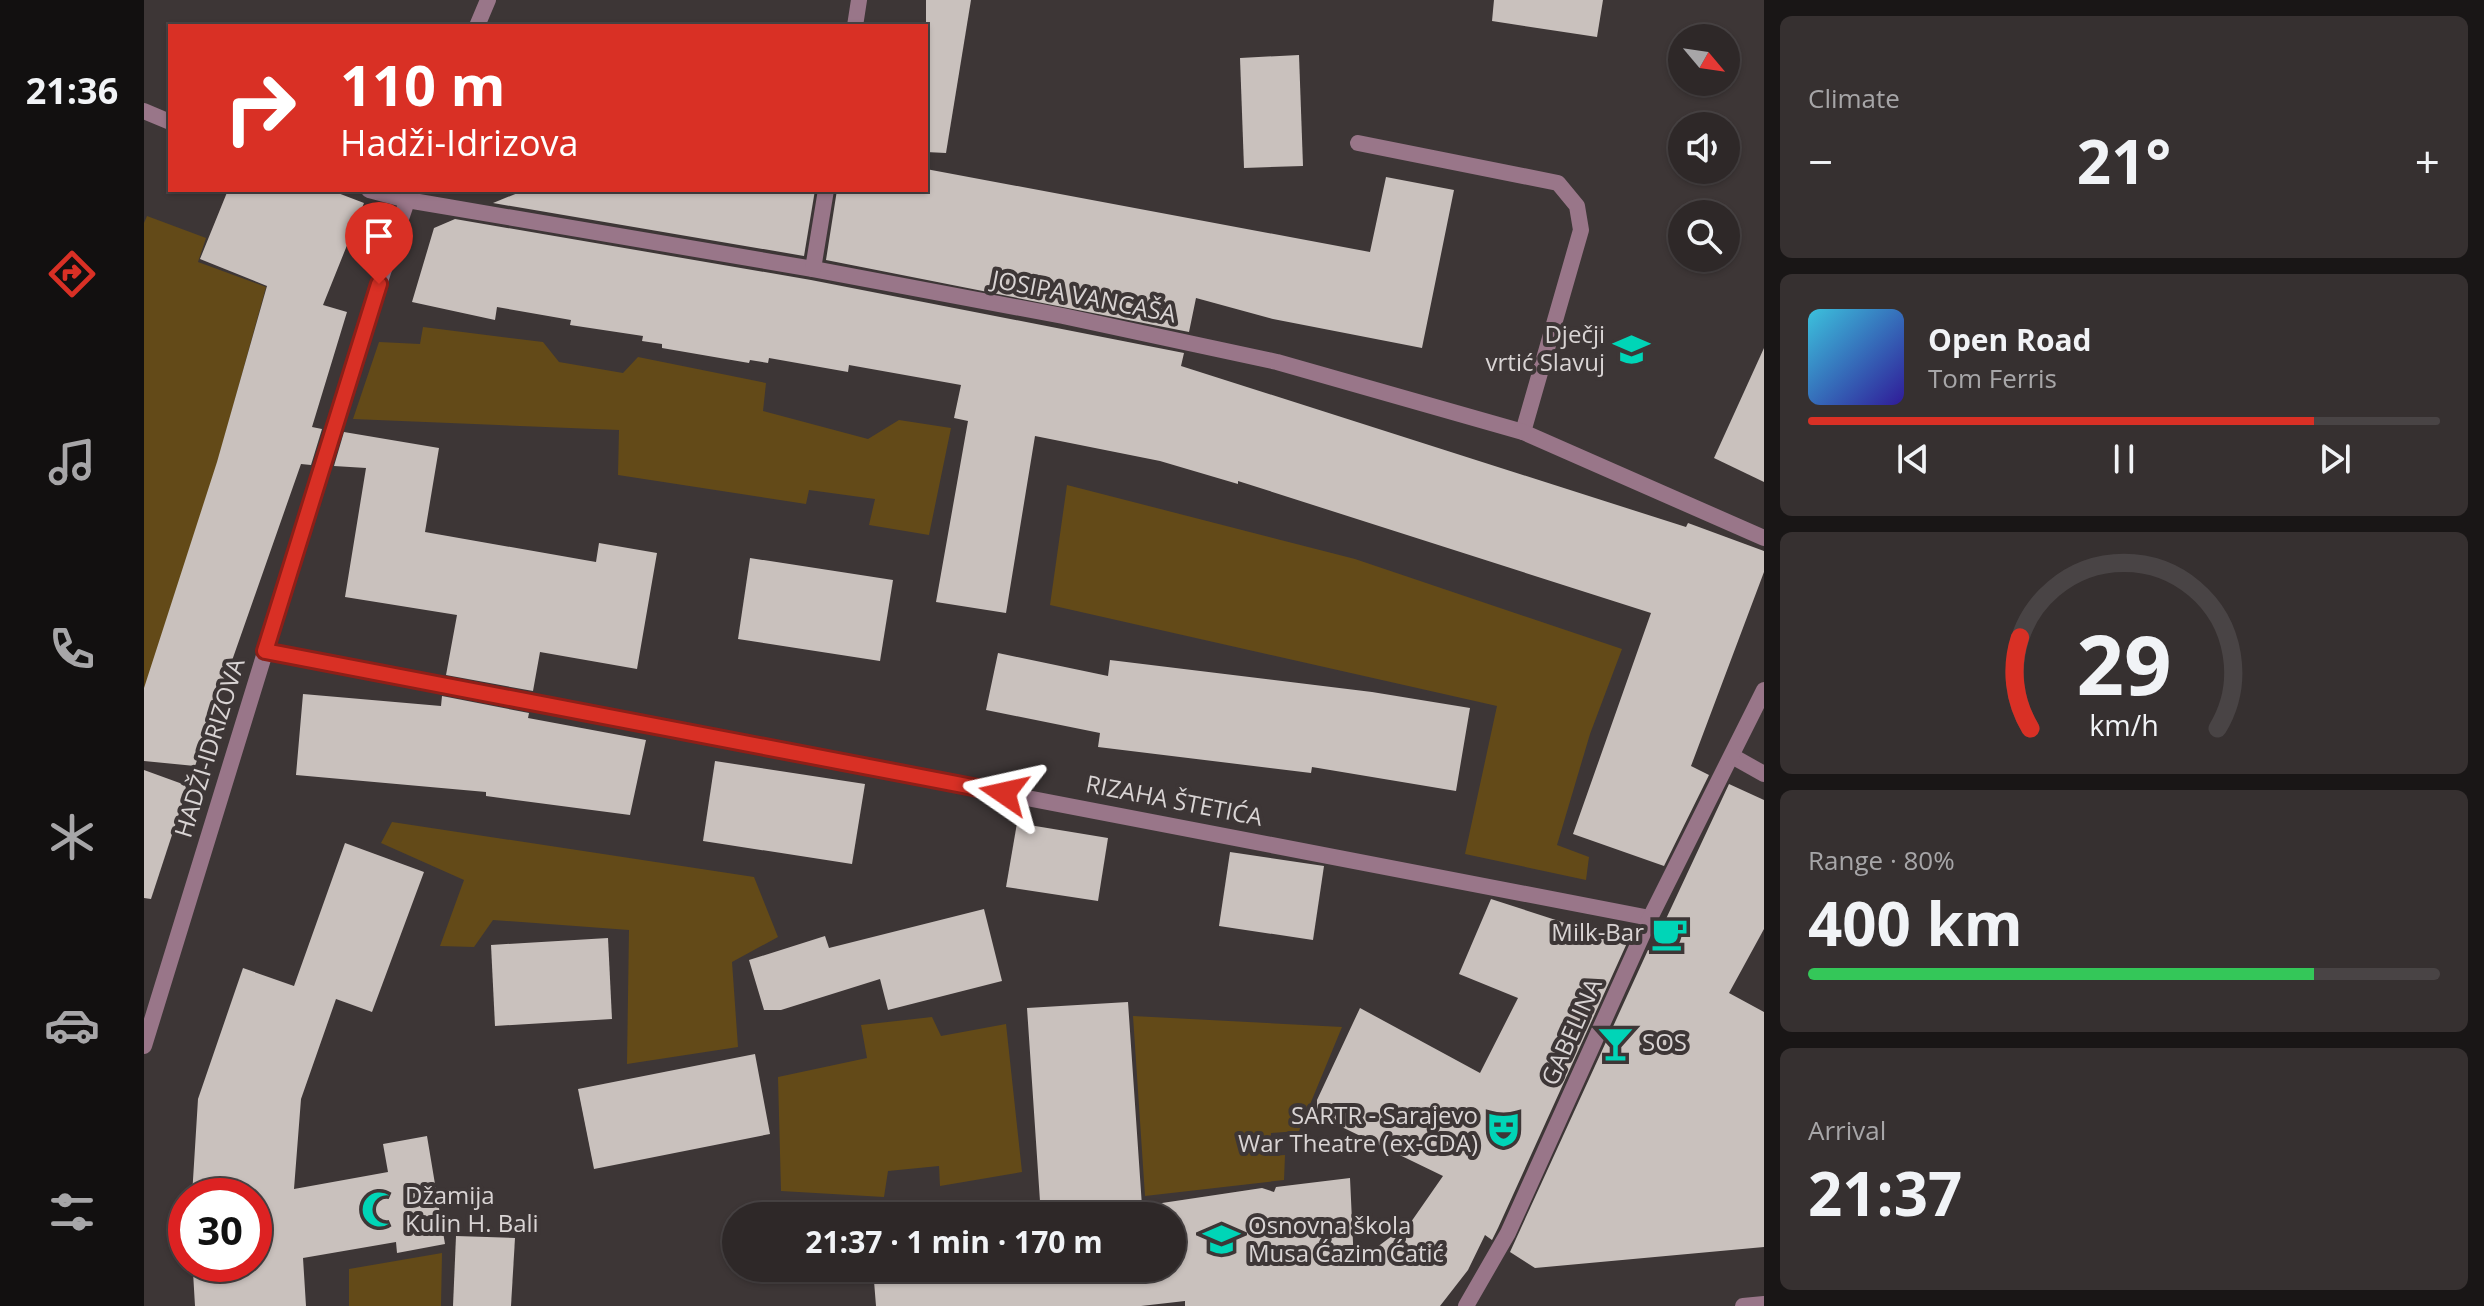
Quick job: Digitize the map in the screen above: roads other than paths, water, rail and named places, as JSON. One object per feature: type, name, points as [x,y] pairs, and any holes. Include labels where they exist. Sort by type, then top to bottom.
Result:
[{"type":"street","points":[[478,24],[488,0]]},
{"type":"street","points":[[855,24],[859,0]]},
{"type":"street","points":[[144,111],[168,121]]},
{"type":"street","points":[[1358,143],[1558,183],[1577,206],[1581,230],[1523,432]]},
{"type":"street","name":"JOSIPA VANCAŠA","points":[[385,192],[1063,316],[1277,362],[1523,432],[1764,538]]},
{"type":"street","points":[[813,269],[826,192]]},
{"type":"street","name":"HADŽI-IDRIZOVA","points":[[144,1046],[409,195]]},
{"type":"street","name":"RIZAHA ŠTETIĆA","points":[[265,651],[1650,918]]},
{"type":"street","name":"GABELINA","points":[[1466,1306],[1508,1233],[1650,918],[1764,690]]},
{"type":"street","points":[[1732,756],[1764,774]]},
{"type":"street","points":[[1743,1306],[1764,1304]]},
{"type":"place","name":"Dječji vrtić Slavuj","points":[[1631,349]]},
{"type":"place","name":"Milk-Bar","points":[[1670,933]]},
{"type":"place","name":"SOS","points":[[1616,1043]]},
{"type":"place","name":"SARTR - Sarajevo War Theatre (ex-CDA)","points":[[1504,1130]]},
{"type":"place","name":"Džamija Kulin H. Bali","points":[[379,1210]]},
{"type":"place","name":"Osnovna škola Musa Ćazim Ćatić","points":[[1222,1240]]}]
